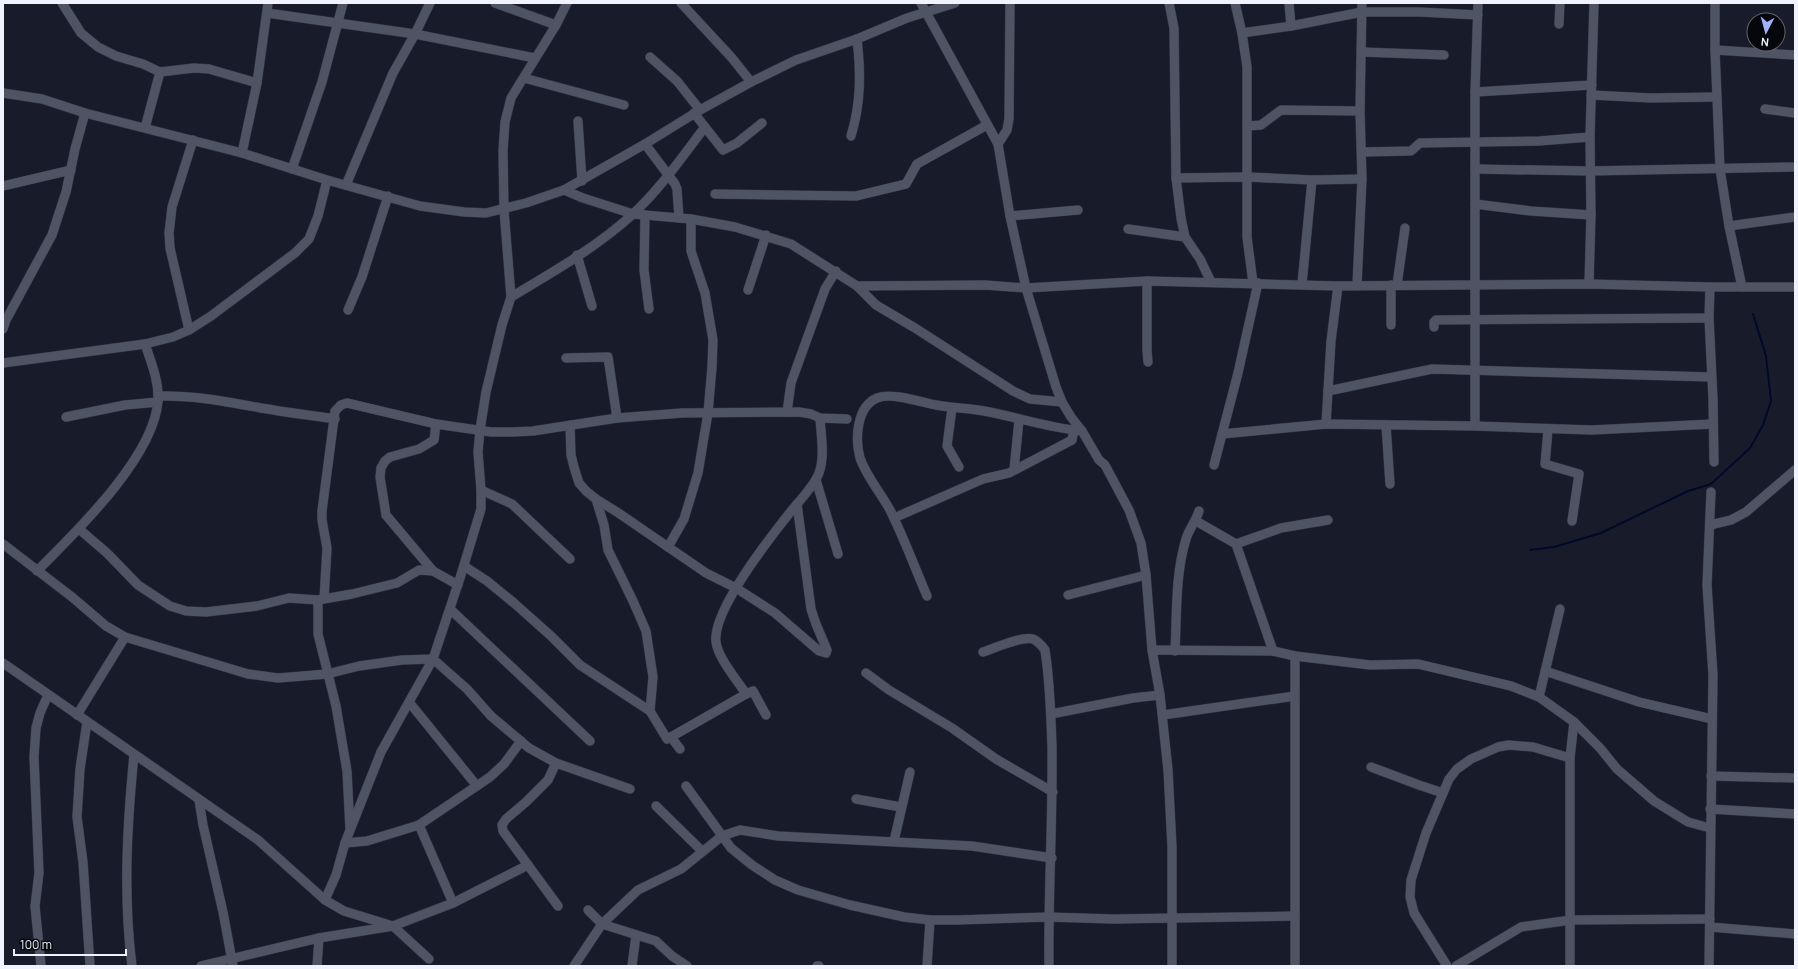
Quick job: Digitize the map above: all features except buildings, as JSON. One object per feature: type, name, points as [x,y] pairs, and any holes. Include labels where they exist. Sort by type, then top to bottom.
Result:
[{"type":"street","points":[[62,3],[81,33],[98,47],[116,56],[143,64],[160,72],[194,68],[209,69],[257,83]]},
{"type":"street","points":[[242,153],[257,83],[268,3]]},
{"type":"street","points":[[292,169],[322,82],[343,3]]},
{"type":"street","points":[[346,185],[393,73],[416,34],[430,3]]},
{"type":"street","points":[[495,3],[556,25]]},
{"type":"street","points":[[325,900],[336,875],[345,843],[381,752],[433,659],[458,585],[481,509],[478,452],[480,430],[486,392],[502,325],[511,297],[504,210],[502,151],[505,122],[511,98],[556,25],[567,3]]},
{"type":"street","points":[[681,3],[732,58],[751,82]]},
{"type":"street","points":[[3,93],[42,99],[85,113],[242,153],[327,180],[420,206],[464,212],[486,213],[504,210],[564,190],[582,181],[697,112],[751,82],[796,60],[857,39],[923,7],[955,3]]},
{"type":"street","points":[[998,144],[1007,130],[1009,120],[1010,3]]},
{"type":"street","points":[[1169,3],[1174,28],[1176,178],[1181,218],[1185,237],[1200,259],[1211,282]]},
{"type":"street","points":[[1214,465],[1256,283],[1247,237],[1248,73],[1242,32],[1235,3]]},
{"type":"street","points":[[1289,3],[1290,26]]},
{"type":"street","points":[[1474,426],[1475,92],[1478,3]]},
{"type":"street","points":[[1559,24],[1560,3]]},
{"type":"street","points":[[1589,284],[1591,215],[1590,137],[1594,3]]},
{"type":"street","points":[[1715,3],[1715,50],[1720,169],[1729,226],[1742,286]]},
{"type":"street","points":[[923,7],[998,144],[1010,216],[1026,288],[1062,402],[1078,431],[1099,460],[1105,465],[1129,510],[1141,543],[1146,575],[1152,650],[1160,695],[1168,770],[1172,966]]},
{"type":"street","points":[[1242,32],[1290,26],[1362,8],[1478,15]]},
{"type":"street","points":[[1357,285],[1362,179],[1360,110],[1362,8]]},
{"type":"street","points":[[267,13],[416,34],[535,58]]},
{"type":"street","points":[[851,136],[860,96],[860,68],[857,39]]},
{"type":"street","points":[[1715,50],[1795,56]]},
{"type":"street","points":[[1362,52],[1444,55]]},
{"type":"street","points":[[650,58],[676,81],[697,112],[705,127],[720,147],[725,150],[762,123]]},
{"type":"street","points":[[145,128],[160,72]]},
{"type":"street","points":[[524,78],[624,105]]},
{"type":"street","points":[[1475,92],[1592,85]]},
{"type":"street","points":[[1591,95],[1651,98],[1717,97]]},
{"type":"street","points":[[1765,109],[1795,113]]},
{"type":"street","points":[[1248,126],[1261,125],[1281,110],[1360,110]]},
{"type":"street","points":[[3,329],[52,234],[61,212],[85,113]]},
{"type":"street","points":[[578,121],[582,181]]},
{"type":"street","points":[[715,194],[856,196],[881,191],[906,184],[917,164],[987,125]]},
{"type":"street","points":[[511,297],[599,241],[633,214],[669,175],[705,127]]},
{"type":"street","points":[[1362,152],[1411,151],[1420,143],[1539,141],[1590,137]]},
{"type":"street","points":[[189,330],[172,255],[169,233],[172,207],[193,140]]},
{"type":"street","points":[[645,144],[669,175],[677,189],[679,218]]},
{"type":"street","points":[[1475,169],[1590,171],[1795,167]]},
{"type":"street","points":[[3,186],[71,170]]},
{"type":"street","points":[[1176,178],[1248,177],[1312,180],[1362,179]]},
{"type":"street","points":[[3,363],[145,344],[173,337],[189,330],[211,316],[295,253],[309,239],[318,216],[327,180]]},
{"type":"street","points":[[1302,284],[1312,180]]},
{"type":"street","points":[[564,190],[583,198],[633,214],[691,219],[735,227],[766,235],[791,244],[836,271],[857,286],[876,305],[915,328],[1013,391],[1030,399],[1062,402]]},
{"type":"street","points":[[348,310],[362,277],[388,196]]},
{"type":"street","points":[[1475,204],[1531,211],[1591,215]]},
{"type":"street","points":[[1010,216],[1078,210]]},
{"type":"street","points":[[645,215],[644,270],[649,309]]},
{"type":"street","points":[[1729,226],[1795,216]]},
{"type":"street","points":[[668,546],[682,524],[689,508],[698,473],[708,413],[713,340],[705,293],[691,251],[691,219]]},
{"type":"street","points":[[1391,325],[1394,285],[1405,228]]},
{"type":"street","points":[[1128,229],[1185,237]]},
{"type":"street","points":[[748,290],[766,235]]},
{"type":"street","points":[[577,255],[592,306]]},
{"type":"street","points":[[787,412],[791,383],[825,289],[836,271]]},
{"type":"street","points":[[1147,281],[1148,362]]},
{"type":"street","points":[[857,286],[985,285],[1026,288],[1147,281],[1338,286],[1589,284],[1710,287],[1795,287]]},
{"type":"street","points":[[1326,424],[1331,341],[1338,286]]},
{"type":"street","points":[[1710,287],[1714,462]]},
{"type":"street","points":[[1434,327],[1434,322],[1436,320],[1710,318]]},
{"type":"street","points":[[37,571],[79,529],[135,461],[151,433],[158,399],[154,368],[145,344]]},
{"type":"street","points":[[566,358],[608,357],[617,418]]},
{"type":"street","points":[[1328,391],[1432,369],[1711,378]]},
{"type":"street","points":[[66,417],[177,395],[335,419]]},
{"type":"street","points":[[927,596],[894,518],[863,465],[860,456],[857,445],[858,424],[863,412],[873,400],[884,397],[908,399],[952,408],[983,411],[1019,420],[1078,431]]},
{"type":"street","points":[[350,832],[347,771],[336,706],[318,634],[327,548],[322,520],[322,511],[335,411],[341,404],[348,404],[436,424],[491,432],[533,431],[617,418],[682,413],[787,412],[811,414],[820,418],[847,419]]},
{"type":"street","points":[[952,408],[947,446],[959,467]]},
{"type":"street","points":[[746,694],[720,654],[716,644],[716,631],[736,588],[763,547],[816,480],[822,462],[820,418]]},
{"type":"street","points":[[1014,470],[1019,420]]},
{"type":"street","points":[[436,424],[434,440],[419,449],[390,457],[385,461],[381,468],[380,477],[386,515],[433,571],[458,585]]},
{"type":"street","points":[[1222,434],[1326,424],[1474,426],[1548,430],[1592,430],[1713,424]]},
{"type":"street","points":[[1386,425],[1390,484]]},
{"type":"street","points":[[570,426],[571,455],[574,467],[580,483],[596,499],[606,504],[706,573],[736,588],[776,613],[820,651],[826,653],[827,650],[811,609],[797,504]]},
{"type":"street","points":[[1548,430],[1545,464],[1579,474],[1572,521]]},
{"type":"street","points":[[894,518],[983,479],[1014,470],[1072,440],[1078,431]]},
{"type":"street","points":[[1710,525],[1731,520],[1742,515],[1795,472]]},
{"type":"street","points":[[816,480],[838,554]]},
{"type":"street","points":[[481,490],[512,504],[570,560]]},
{"type":"street","points":[[1709,966],[1713,675],[1707,585],[1711,492]]},
{"type":"street","points":[[596,499],[604,525],[608,550],[646,631],[653,677],[650,712]]},
{"type":"street","points":[[1176,651],[1180,564],[1189,532],[1196,521],[1199,511]]},
{"type":"street","points":[[1236,544],[1282,528],[1328,520]]},
{"type":"street","points":[[1196,521],[1236,544],[1273,651]]},
{"type":"street","points":[[79,529],[138,585],[170,606],[186,611],[206,612],[257,606],[289,598],[321,599],[352,594],[397,583],[419,570],[433,571]]},
{"type":"street","points":[[3,544],[72,597],[106,626],[125,637],[248,674],[278,678],[327,674],[359,666],[402,660],[433,659],[467,690],[491,716],[529,748],[556,763],[630,789]]},
{"type":"street","points":[[464,566],[487,581],[514,602],[552,636],[580,665],[650,712],[667,739],[753,690],[766,715]]},
{"type":"street","points":[[1068,595],[1146,575]]},
{"type":"street","points":[[1539,697],[1560,609]]},
{"type":"street","points":[[450,610],[590,741]]},
{"type":"street","points":[[77,715],[125,637]]},
{"type":"street","points":[[983,652],[1022,639],[1033,639],[1045,650],[1051,714],[1053,792],[1052,858],[1048,918],[1049,966]]},
{"type":"street","points":[[1152,650],[1273,651],[1295,656],[1370,665],[1418,664],[1492,680],[1511,686],[1539,697],[1574,722],[1600,748],[1617,769],[1654,802],[1688,822],[1710,828]]},
{"type":"street","points":[[1295,656],[1295,966]]},
{"type":"street","points":[[3,663],[258,840],[325,900],[344,910],[392,926],[429,959]]},
{"type":"street","points":[[1545,671],[1639,702],[1712,719]]},
{"type":"street","points":[[866,673],[889,690],[952,728],[996,759],[1053,792]]},
{"type":"street","points":[[42,966],[35,906],[39,873],[34,757],[38,720],[48,695]]},
{"type":"street","points":[[1051,714],[1133,698],[1160,695]]},
{"type":"street","points":[[1162,715],[1295,696]]},
{"type":"street","points":[[409,702],[477,786]]},
{"type":"street","points":[[87,722],[80,769],[77,817],[90,966]]},
{"type":"street","points":[[1570,966],[1570,758],[1574,722]]},
{"type":"street","points":[[671,737],[680,749]]},
{"type":"street","points":[[345,843],[367,841],[419,825],[490,777],[504,764],[521,741]]},
{"type":"street","points":[[1446,966],[1414,913],[1410,896],[1411,880],[1426,833],[1449,778],[1457,769],[1471,759],[1498,747],[1509,745],[1533,747],[1570,758]]},
{"type":"street","points":[[132,966],[126,906],[130,798],[134,755]]},
{"type":"street","points":[[556,763],[548,780],[506,819],[502,825],[503,831],[558,906]]},
{"type":"street","points":[[1371,767],[1419,785],[1443,792]]},
{"type":"street","points":[[894,841],[910,772]]},
{"type":"street","points":[[1711,776],[1795,778]]},
{"type":"street","points":[[686,786],[731,848],[752,865],[775,880],[798,890],[850,905],[904,917],[930,920],[1295,916]]},
{"type":"street","points":[[856,799],[901,808]]},
{"type":"street","points":[[199,800],[202,825],[223,912],[233,962]]},
{"type":"street","points":[[656,806],[692,839],[702,851]]},
{"type":"street","points":[[1710,809],[1795,814]]},
{"type":"street","points":[[419,825],[453,903]]},
{"type":"street","points":[[574,966],[602,924],[638,890],[681,869],[722,836],[740,830],[778,836],[972,846],[1052,858]]},
{"type":"street","points":[[201,966],[233,962],[319,938],[392,926],[453,903],[528,866]]},
{"type":"street","points":[[588,910],[602,924],[656,941],[672,956],[687,966]]},
{"type":"street","points":[[927,966],[930,920]]},
{"type":"street","points":[[1456,966],[1521,927],[1571,920],[1710,923],[1795,934]]},
{"type":"street","points":[[632,966],[636,935]]},
{"type":"street","points":[[317,966],[319,938]]},
{"type":"waterway","points":[[1530,550],[1554,547],[1601,533],[1688,491],[1711,484],[1750,448],[1763,425],[1771,401],[1766,356],[1753,314]]}]
